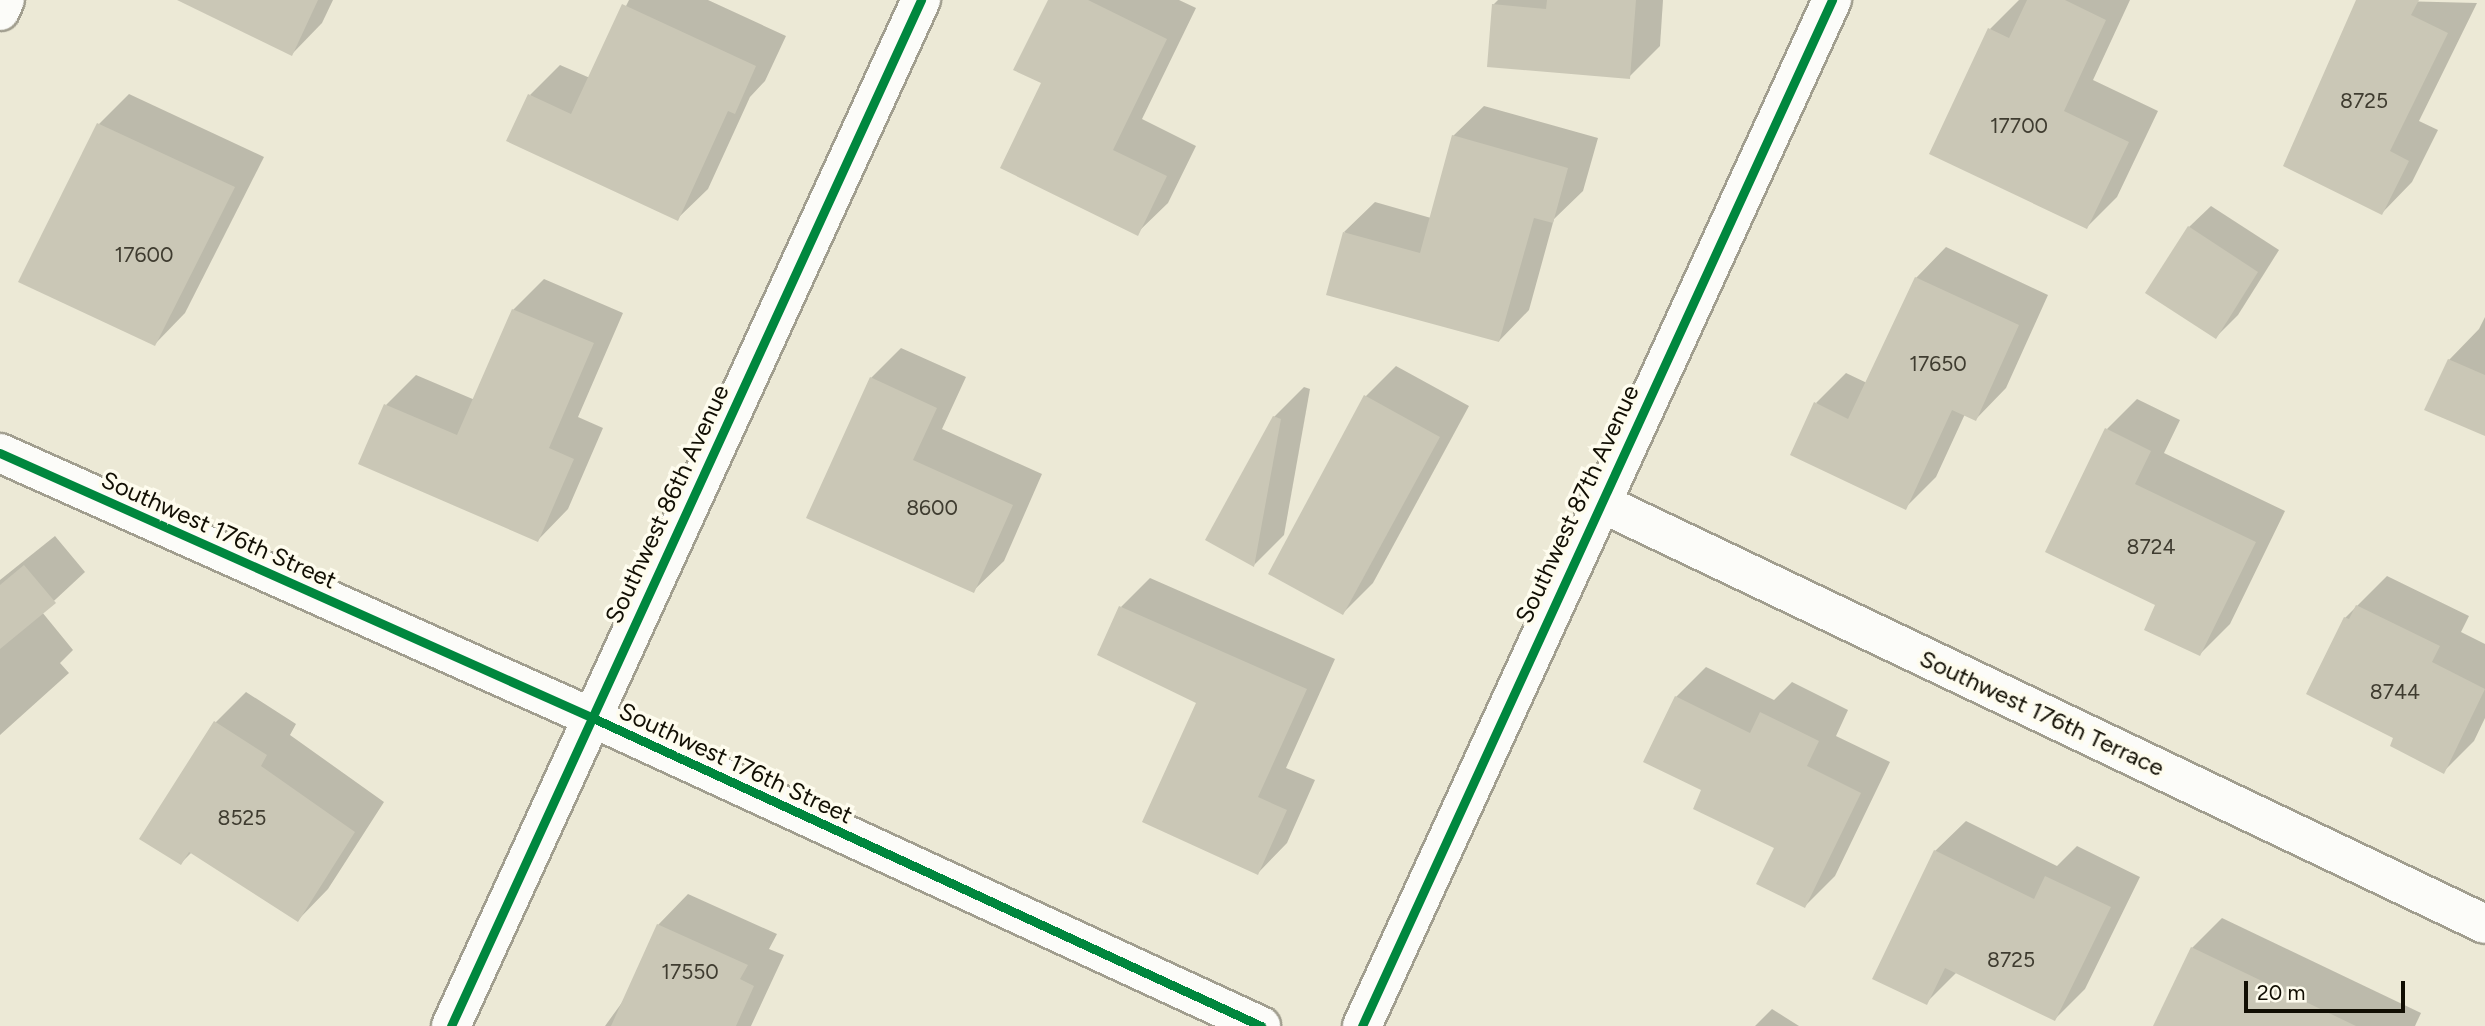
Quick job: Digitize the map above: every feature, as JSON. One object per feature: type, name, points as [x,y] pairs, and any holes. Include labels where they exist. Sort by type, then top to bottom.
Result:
[{"type":"street","points":[[0,11],[5,0]]},
{"type":"street","name":"Southwest 86th Avenue","points":[[451,1026],[921,0]]},
{"type":"street","name":"Southwest 87th Avenue","points":[[1362,1026],[1599,502],[1832,0]]},
{"type":"street","name":"Southwest 176th Street","points":[[0,453],[591,717],[1261,1026]]},
{"type":"street","name":"Southwest 176th Terrace","points":[[1599,502],[2485,924]]},
{"type":"building","points":[[177,0],[318,0],[292,56]]},
{"type":"building","points":[[1048,0],[1088,0],[1167,39],[1113,150],[1167,176],[1138,236],[1000,168],[1041,83],[1013,70]]},
{"type":"building","points":[[1547,0],[1636,0],[1630,79],[1487,67],[1492,4],[1546,9]]},
{"type":"building","points":[[2027,0],[2065,0],[2106,20],[2064,111],[2129,142],[2087,229],[1929,154],[1988,28],[2009,38]]},
{"type":"building","points":[[2356,0],[2419,0],[2411,15],[2448,33],[2390,151],[2409,161],[2382,215],[2283,166]]},
{"type":"building","points":[[622,4],[756,66],[735,114],[728,111],[678,221],[506,141],[528,94],[571,114]]},
{"type":"building","points":[[97,123],[235,187],[155,346],[18,282]]},
{"type":"building","points":[[1452,135],[1568,168],[1553,223],[1534,218],[1499,342],[1326,295],[1343,232],[1420,253]]},
{"type":"building","points":[[2188,226],[2258,272],[2216,339],[2145,293]]},
{"type":"building","points":[[1915,277],[2019,325],[1976,421],[1952,410],[1906,510],[1790,455],[1814,402],[1848,419]]},
{"type":"building","points":[[512,309],[594,343],[549,448],[574,459],[538,542],[358,464],[384,404],[457,435]]},
{"type":"building","points":[[2448,359],[2485,375],[2485,436],[2424,410]]},
{"type":"building","points":[[870,377],[937,408],[913,460],[1013,505],[974,593],[806,518]]},
{"type":"building","points":[[1364,395],[1440,437],[1343,615],[1268,574]]},
{"type":"building","points":[[1273,416],[1281,419],[1254,567],[1205,540]]},
{"type":"building","points":[[2105,428],[2151,451],[2135,484],[2256,542],[2200,656],[2144,630],[2155,605],[2045,552]]},
{"type":"building","points":[[24,565],[56,603],[0,649],[0,585]]},
{"type":"building","points":[[2356,605],[2440,646],[2432,662],[2485,689],[2444,774],[2390,746],[2393,738],[2306,694],[2344,617],[2349,619]]},
{"type":"building","points":[[1119,606],[1307,689],[1258,797],[1287,810],[1258,875],[1142,822],[1196,703],[1097,655]]},
{"type":"building","points":[[1675,696],[1750,733],[1760,712],[1819,741],[1807,766],[1861,793],[1805,908],[1756,884],[1774,848],[1693,809],[1701,790],[1643,762]]},
{"type":"building","points":[[214,721],[267,755],[261,766],[355,832],[298,922],[189,852],[181,865],[139,839]]},
{"type":"building","points":[[1934,850],[2034,899],[2045,876],[2111,907],[2055,1021],[1945,968],[1927,1005],[1872,979]]},
{"type":"building","points":[[657,924],[748,965],[740,979],[754,986],[736,1026],[611,1026]]},
{"type":"building","points":[[2191,947],[2356,1026],[2153,1026]]},
{"type":"cycle path","points":[[451,1026],[921,0]]},
{"type":"cycle path","points":[[1362,1026],[1832,0]]},
{"type":"cycle path","points":[[0,453],[591,717],[1261,1026]]}]
